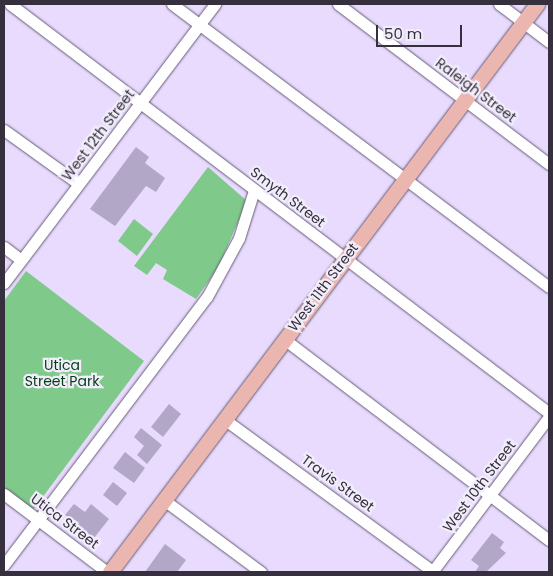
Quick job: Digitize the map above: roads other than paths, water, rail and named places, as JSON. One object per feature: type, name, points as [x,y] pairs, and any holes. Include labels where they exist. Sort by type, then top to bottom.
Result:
[{"type":"main road","name":"West 11th Street","points":[[109,572],[537,4]]},
{"type":"street","name":"Smyth Street","points":[[10,4],[549,413]]},
{"type":"street","points":[[172,4],[406,177],[549,287]]},
{"type":"street","name":"West 12th Street","points":[[4,283],[215,4]]},
{"type":"street","name":"Raleigh Street","points":[[338,4],[549,164]]},
{"type":"street","points":[[499,4],[549,42]]},
{"type":"street","points":[[4,130],[79,184]]},
{"type":"street","points":[[4,565],[207,296],[239,238],[254,190]]},
{"type":"street","points":[[4,247],[21,260]]},
{"type":"street","points":[[284,339],[549,540]]},
{"type":"street","name":"West 10th Street","points":[[433,572],[549,417]]},
{"type":"street","name":"Travis Street","points":[[224,419],[433,572]]},
{"type":"street","name":"Utica Street","points":[[4,494],[109,572]]},
{"type":"street","points":[[164,500],[261,572]]},
{"type":"park label","name":"Utica Street Park","points":[[62,374]]}]
